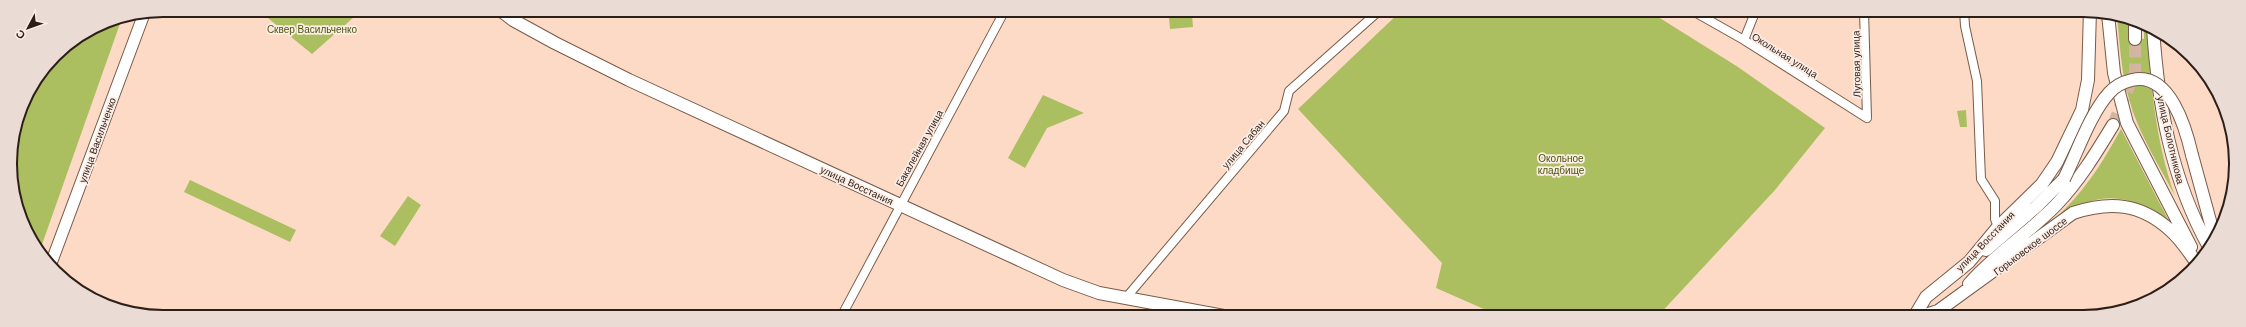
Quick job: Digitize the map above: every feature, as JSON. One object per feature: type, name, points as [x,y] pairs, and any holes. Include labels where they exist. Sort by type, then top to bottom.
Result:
[{"type":"main road","name":"улица Восстания","points":[[509,17],[543,37],[629,80],[1063,280],[1099,293],[1189,310]]},
{"type":"main road","name":"улица Восстания","points":[[1918,310],[1926,298],[1969,262],[1998,227],[2042,184],[2057,162],[2082,110],[2088,80],[2090,17]]},
{"type":"main road","name":"улица Васильченко","points":[[52,259],[142,18]]},
{"type":"main road","points":[[2109,19],[2114,73],[2127,123],[2195,257]]},
{"type":"main road","points":[[2135,27],[2135,39]]},
{"type":"main road","name":"улица Болотникова","points":[[2154,36],[2162,105],[2178,179],[2192,216],[2206,242]]},
{"type":"main road","points":[[1969,262],[1982,254],[2030,212],[2064,179],[2092,120],[2108,94],[2123,82],[2138,79],[2150,81],[2163,90],[2173,102],[2181,118],[2213,230]]},
{"type":"main road","points":[[1939,310],[1962,292],[1982,268],[2066,195],[2076,183],[2113,125]]},
{"type":"main road","name":"Горьковское шоссе","points":[[1962,292],[1989,276],[2042,234],[2073,213],[2095,206],[2116,205],[2134,208],[2153,217],[2171,230],[2195,258]]},
{"type":"street","name":"Бакалейная улица","points":[[845,310],[900,204],[1001,17]]},
{"type":"street","name":"улица Сабан","points":[[1125,299],[1284,112],[1288,91],[1372,17]]},
{"type":"street","name":"Окольная улица","points":[[1704,17],[1744,40],[1867,118]]},
{"type":"street","points":[[1744,40],[1753,17]]},
{"type":"street","name":"Луговая улица","points":[[1864,17],[1867,118]]},
{"type":"street","points":[[1964,17],[1977,81],[1981,180],[1995,201],[1995,219],[1998,227]]},
{"type":"green space","name":"Сквер Васильченко","points":[[267,17],[354,17],[312,54]]},
{"type":"green space","points":[[1169,17],[1192,17],[1193,27],[1170,29]]},
{"type":"green space","name":"Окольное кладбище","points":[[1395,17],[1658,17],[1738,67],[1825,128],[1775,190],[1664,310],[1486,310],[1436,288],[1442,263],[1298,109]]},
{"type":"green space","points":[[2117,21],[2128,24],[2128,38],[2144,39],[2144,30],[2147,32],[2158,133],[2168,175],[2175,196],[2149,149],[2133,112],[2126,89]]},
{"type":"green space","points":[[120,24],[42,245],[28,220],[18,183],[18,144],[28,107],[47,74],[67,53],[99,32]]},
{"type":"green space","points":[[1043,95],[1084,113],[1047,128],[1025,168],[1008,158]]},
{"type":"green space","points":[[1966,110],[1967,127],[1960,127],[1957,111]]},
{"type":"green space","points":[[2121,129],[2170,223],[2156,213],[2142,206],[2129,201],[2117,199],[2091,201],[2060,214],[2079,194],[2094,174]]},
{"type":"green space","points":[[190,180],[296,230],[290,242],[184,192]]},
{"type":"green space","points":[[408,196],[421,205],[395,246],[380,236]]},
{"type":"tunnel","points":[[2113,125],[2135,72],[2135,39]]}]
